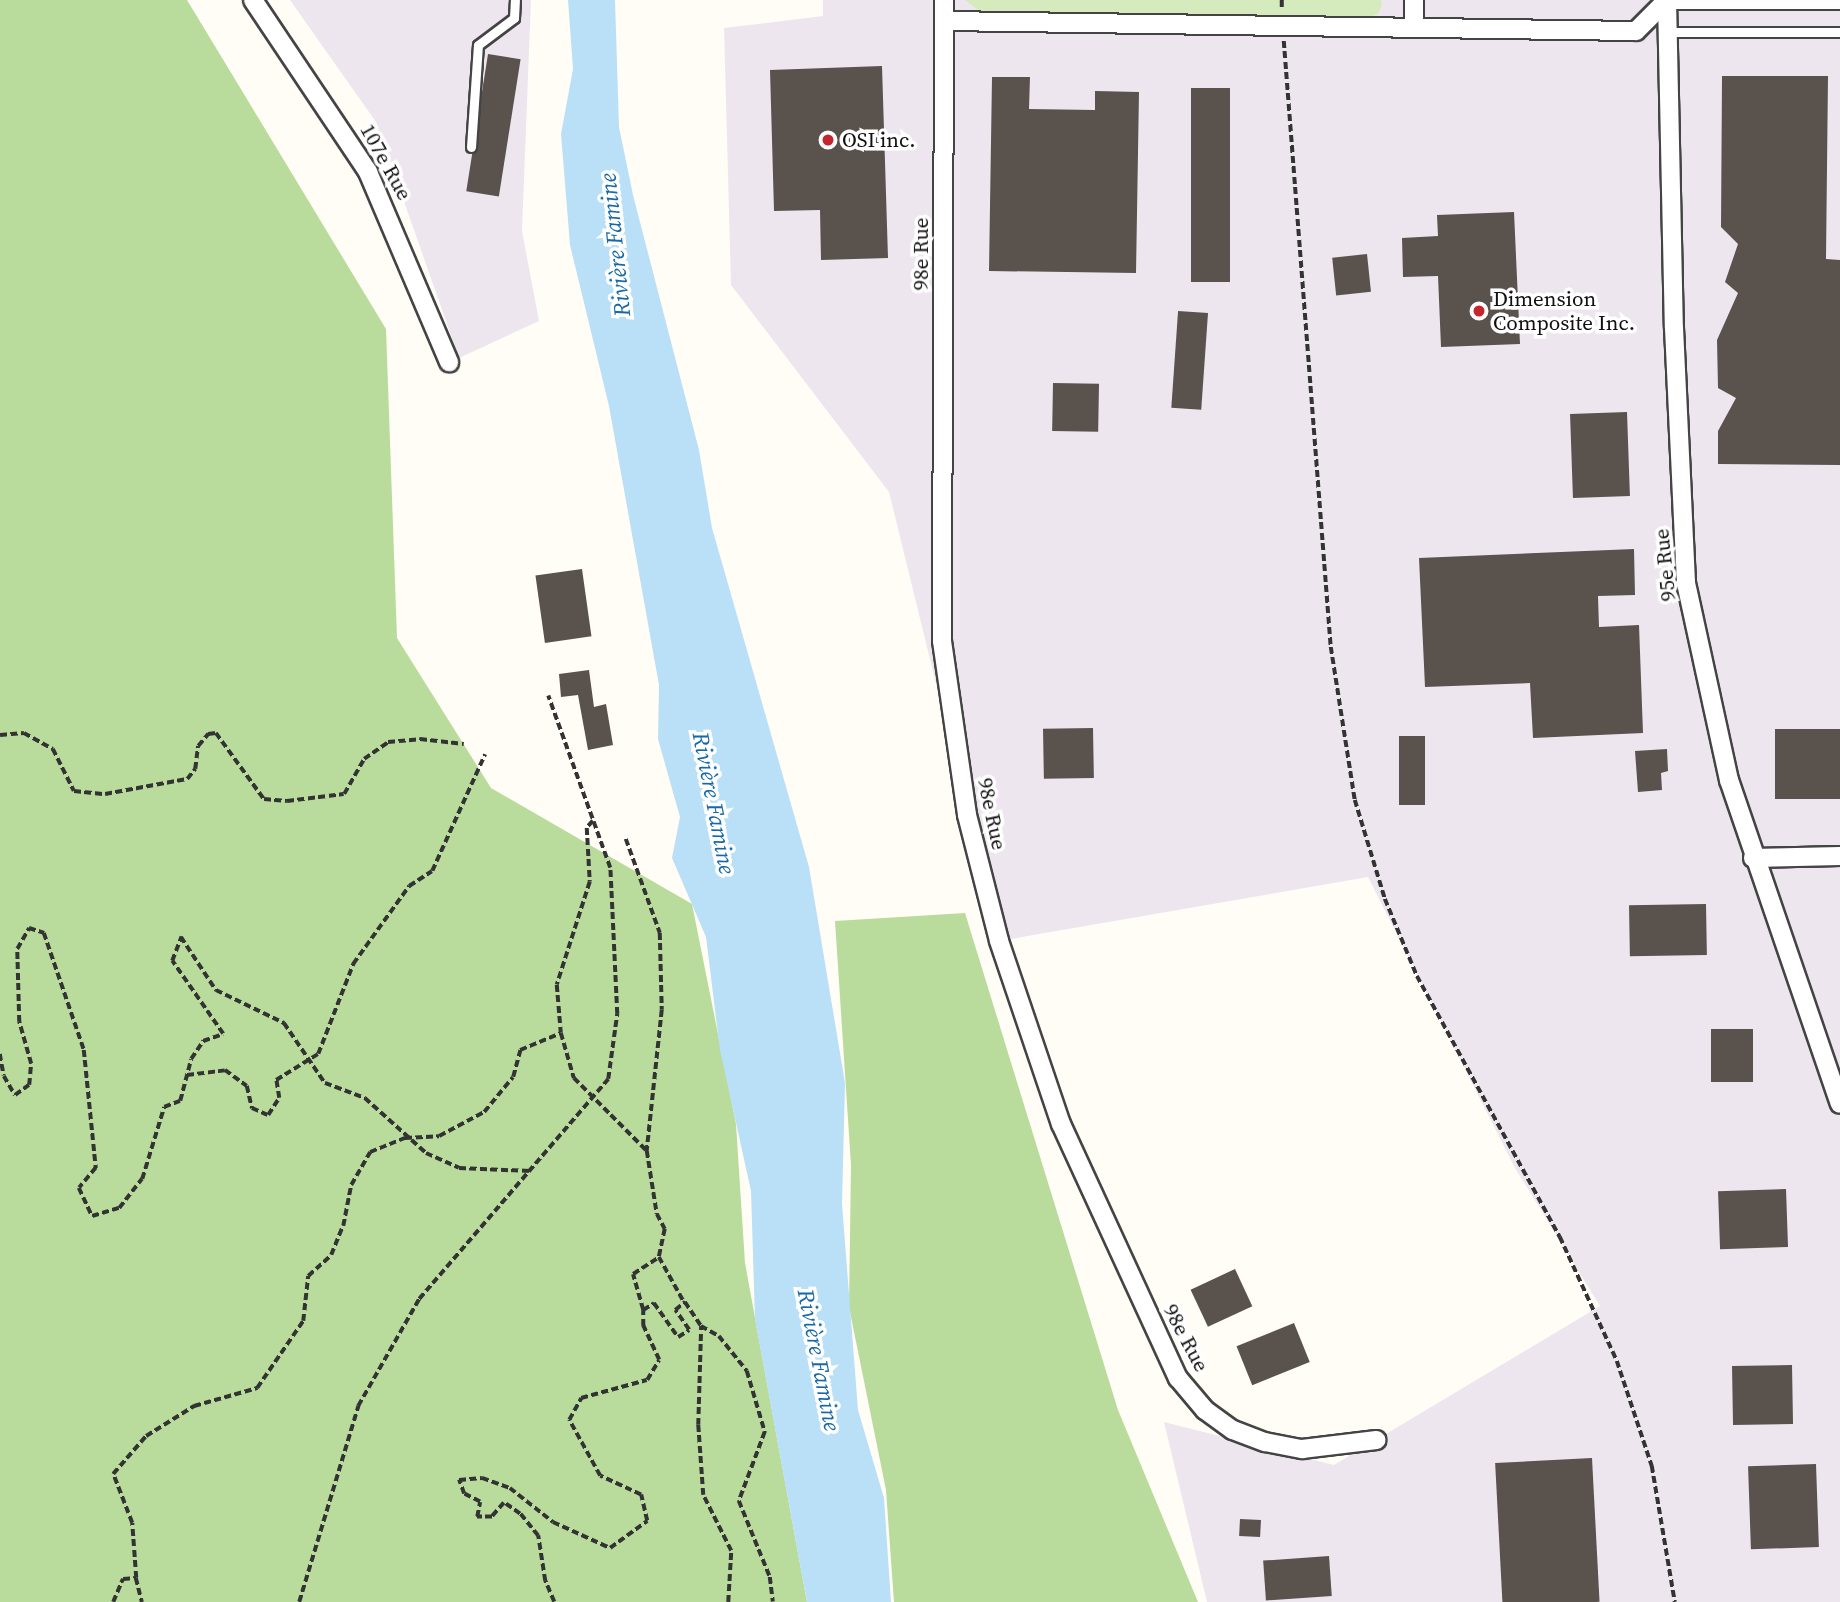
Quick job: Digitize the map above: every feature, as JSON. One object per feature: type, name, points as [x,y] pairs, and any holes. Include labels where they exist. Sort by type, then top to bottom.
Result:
[{"type":"street","name":"107e Rue","points":[[253,0],[368,172],[449,362]]},
{"type":"street","name":"98e Rue","points":[[944,0],[942,641],[967,815],[999,942],[1061,1124],[1178,1378],[1205,1410],[1233,1430],[1265,1442],[1302,1449],[1376,1440]]},
{"type":"street","points":[[1414,0],[1414,26]]},
{"type":"street","points":[[944,21],[1636,31],[1666,0],[1840,0]]},
{"type":"street","name":"95e Rue","points":[[1666,0],[1674,328],[1686,583],[1729,780],[1840,1104]]},
{"type":"street","points":[[1754,858],[1840,856]]},
{"type":"lane","points":[[471,147],[478,45],[514,18],[515,0]]},
{"type":"lane","points":[[1667,32],[1840,32]]},
{"type":"path","points":[[1284,32],[1331,647],[1355,800],[1382,889],[1416,976],[1560,1237],[1613,1351],[1652,1466],[1675,1602]]},
{"type":"path","points":[[299,1602],[358,1406],[419,1299],[608,1079],[617,1014],[610,868],[548,696]]},
{"type":"path","points":[[0,735],[24,733],[53,749],[74,791],[105,794],[187,779],[195,769],[198,746],[208,734],[216,733],[264,799],[287,801],[344,794],[364,759],[388,742],[419,740],[464,744]]},
{"type":"path","points":[[187,1075],[225,1070],[247,1086],[252,1108],[268,1115],[279,1098],[276,1080],[318,1054],[353,964],[409,886],[432,870],[485,754]]},
{"type":"path","points":[[593,821],[587,828],[590,882],[557,985],[561,1033],[573,1078],[647,1151]]},
{"type":"path","points":[[626,839],[660,933],[662,1010],[647,1151],[657,1214],[665,1229],[659,1257],[701,1326],[719,1336],[747,1371],[765,1432],[739,1501],[770,1577],[773,1602]]},
{"type":"path","points":[[0,1054],[15,1095],[29,1085],[31,1064],[19,1022],[17,949],[29,928],[44,933],[84,1050],[96,1168],[79,1188],[92,1216],[119,1208],[142,1179],[164,1107],[180,1101],[187,1075],[203,1041],[223,1034],[172,961],[181,937],[216,990],[284,1023],[325,1083],[365,1098],[405,1138],[459,1168],[531,1171]]},
{"type":"path","points":[[142,1602],[136,1578],[132,1523],[113,1474],[146,1436],[194,1406],[257,1388],[303,1321],[308,1276],[331,1255],[343,1226],[351,1185],[370,1153],[405,1138],[439,1136],[485,1112],[513,1077],[520,1050],[561,1033]]},
{"type":"path","points":[[554,1602],[545,1581],[538,1536],[520,1514],[504,1503],[492,1517],[477,1517],[480,1502],[464,1493],[459,1480],[482,1478],[510,1488],[553,1522],[610,1548],[647,1521],[641,1495],[600,1476],[569,1420],[581,1398],[648,1380],[659,1360],[643,1326],[634,1274],[659,1257]]},
{"type":"path","points":[[642,1310],[654,1303],[678,1337],[689,1330],[675,1310],[685,1303]]},
{"type":"path","points":[[701,1326],[698,1425],[703,1495],[731,1551],[728,1602]]},
{"type":"path","points":[[113,1602],[123,1579],[136,1578]]},
{"type":"shaded area","points":[[290,0],[531,0],[522,231],[539,321],[459,358],[376,122]]},
{"type":"shaded area","points":[[823,0],[1840,0],[1840,1602],[1207,1602],[1164,1422],[1334,1465],[1600,1306],[1515,1168],[1368,877],[999,941],[889,492],[731,285],[724,28],[823,16]]},
{"type":"green space","points":[[0,0],[187,0],[386,329],[397,638],[491,788],[692,904],[736,1124],[745,1263],[807,1602],[0,1602]]},
{"type":"green space","points":[[965,0],[1381,0],[1382,5],[1378,14],[1365,19],[979,11]]},
{"type":"green space","points":[[965,913],[1118,1410],[1198,1602],[894,1602],[886,1490],[849,1307],[851,1165],[835,921]]},
{"type":"water","name":"Rivière Famine","points":[[568,0],[615,0],[619,127],[633,195],[699,450],[712,528],[809,867],[845,1083],[842,1204],[858,1410],[884,1498],[891,1602],[807,1602],[755,1319],[751,1191],[720,1050],[706,937],[672,858],[680,817],[658,739],[659,685],[609,406],[570,245],[561,134],[573,69]]},
{"type":"building","points":[[488,54],[521,59],[499,196],[466,191]]},
{"type":"building","name":"OSI inc.","points":[[882,66],[888,258],[821,260],[820,210],[774,211],[770,70]]},
{"type":"building","points":[[1722,76],[1828,76],[1826,259],[1840,260],[1840,465],[1718,464],[1718,431],[1736,398],[1718,388],[1717,340],[1738,293],[1725,282],[1738,244],[1721,227]]},
{"type":"building","points":[[992,77],[1030,77],[1029,109],[1095,110],[1095,91],[1139,92],[1136,273],[989,271]]},
{"type":"building","points":[[1191,88],[1230,88],[1230,282],[1191,282]]},
{"type":"building","name":"Dimension Composite Inc.","points":[[1514,212],[1520,344],[1441,347],[1438,276],[1403,277],[1402,238],[1438,236],[1437,215]]},
{"type":"building","points":[[1367,254],[1371,292],[1336,295],[1332,258]]},
{"type":"building","points":[[1178,311],[1208,313],[1201,410],[1171,408]]},
{"type":"building","points":[[1053,383],[1099,384],[1098,432],[1052,431]]},
{"type":"building","points":[[1627,412],[1630,496],[1573,498],[1570,414]]},
{"type":"building","points":[[1634,549],[1635,595],[1598,596],[1599,627],[1639,625],[1643,733],[1533,738],[1530,683],[1425,687],[1419,558]]},
{"type":"building","points":[[582,569],[591,636],[545,643],[535,576]]},
{"type":"building","points":[[589,670],[594,707],[606,704],[613,745],[588,750],[578,695],[561,697],[559,674]]},
{"type":"building","points":[[1093,728],[1094,778],[1044,779],[1043,729]]},
{"type":"building","points":[[1775,729],[1840,729],[1840,799],[1775,799]]},
{"type":"building","points":[[1399,736],[1425,736],[1425,805],[1399,805]]},
{"type":"building","points":[[1667,749],[1668,771],[1661,773],[1662,790],[1638,792],[1635,751]]},
{"type":"building","points":[[1706,904],[1707,955],[1630,956],[1629,905]]},
{"type":"building","points":[[1711,1029],[1753,1029],[1753,1082],[1711,1082]]},
{"type":"building","points":[[1786,1189],[1788,1247],[1720,1249],[1718,1191]]},
{"type":"building","points":[[1235,1269],[1252,1306],[1208,1327],[1191,1290]]},
{"type":"building","points":[[1294,1323],[1310,1362],[1252,1385],[1237,1346]]},
{"type":"building","points":[[1792,1365],[1793,1424],[1733,1425],[1732,1366]]},
{"type":"building","points":[[1592,1458],[1600,1602],[1502,1602],[1495,1463]]},
{"type":"building","points":[[1816,1464],[1819,1547],[1751,1549],[1748,1466]]},
{"type":"building","points":[[1240,1519],[1261,1520],[1260,1537],[1239,1536]]},
{"type":"building","points":[[1329,1556],[1332,1596],[1266,1601],[1263,1561]]},
{"type":"place","name":"OSI inc.","points":[[828,140]]},
{"type":"place","name":"Dimension Composite Inc.","points":[[1479,311]]}]
